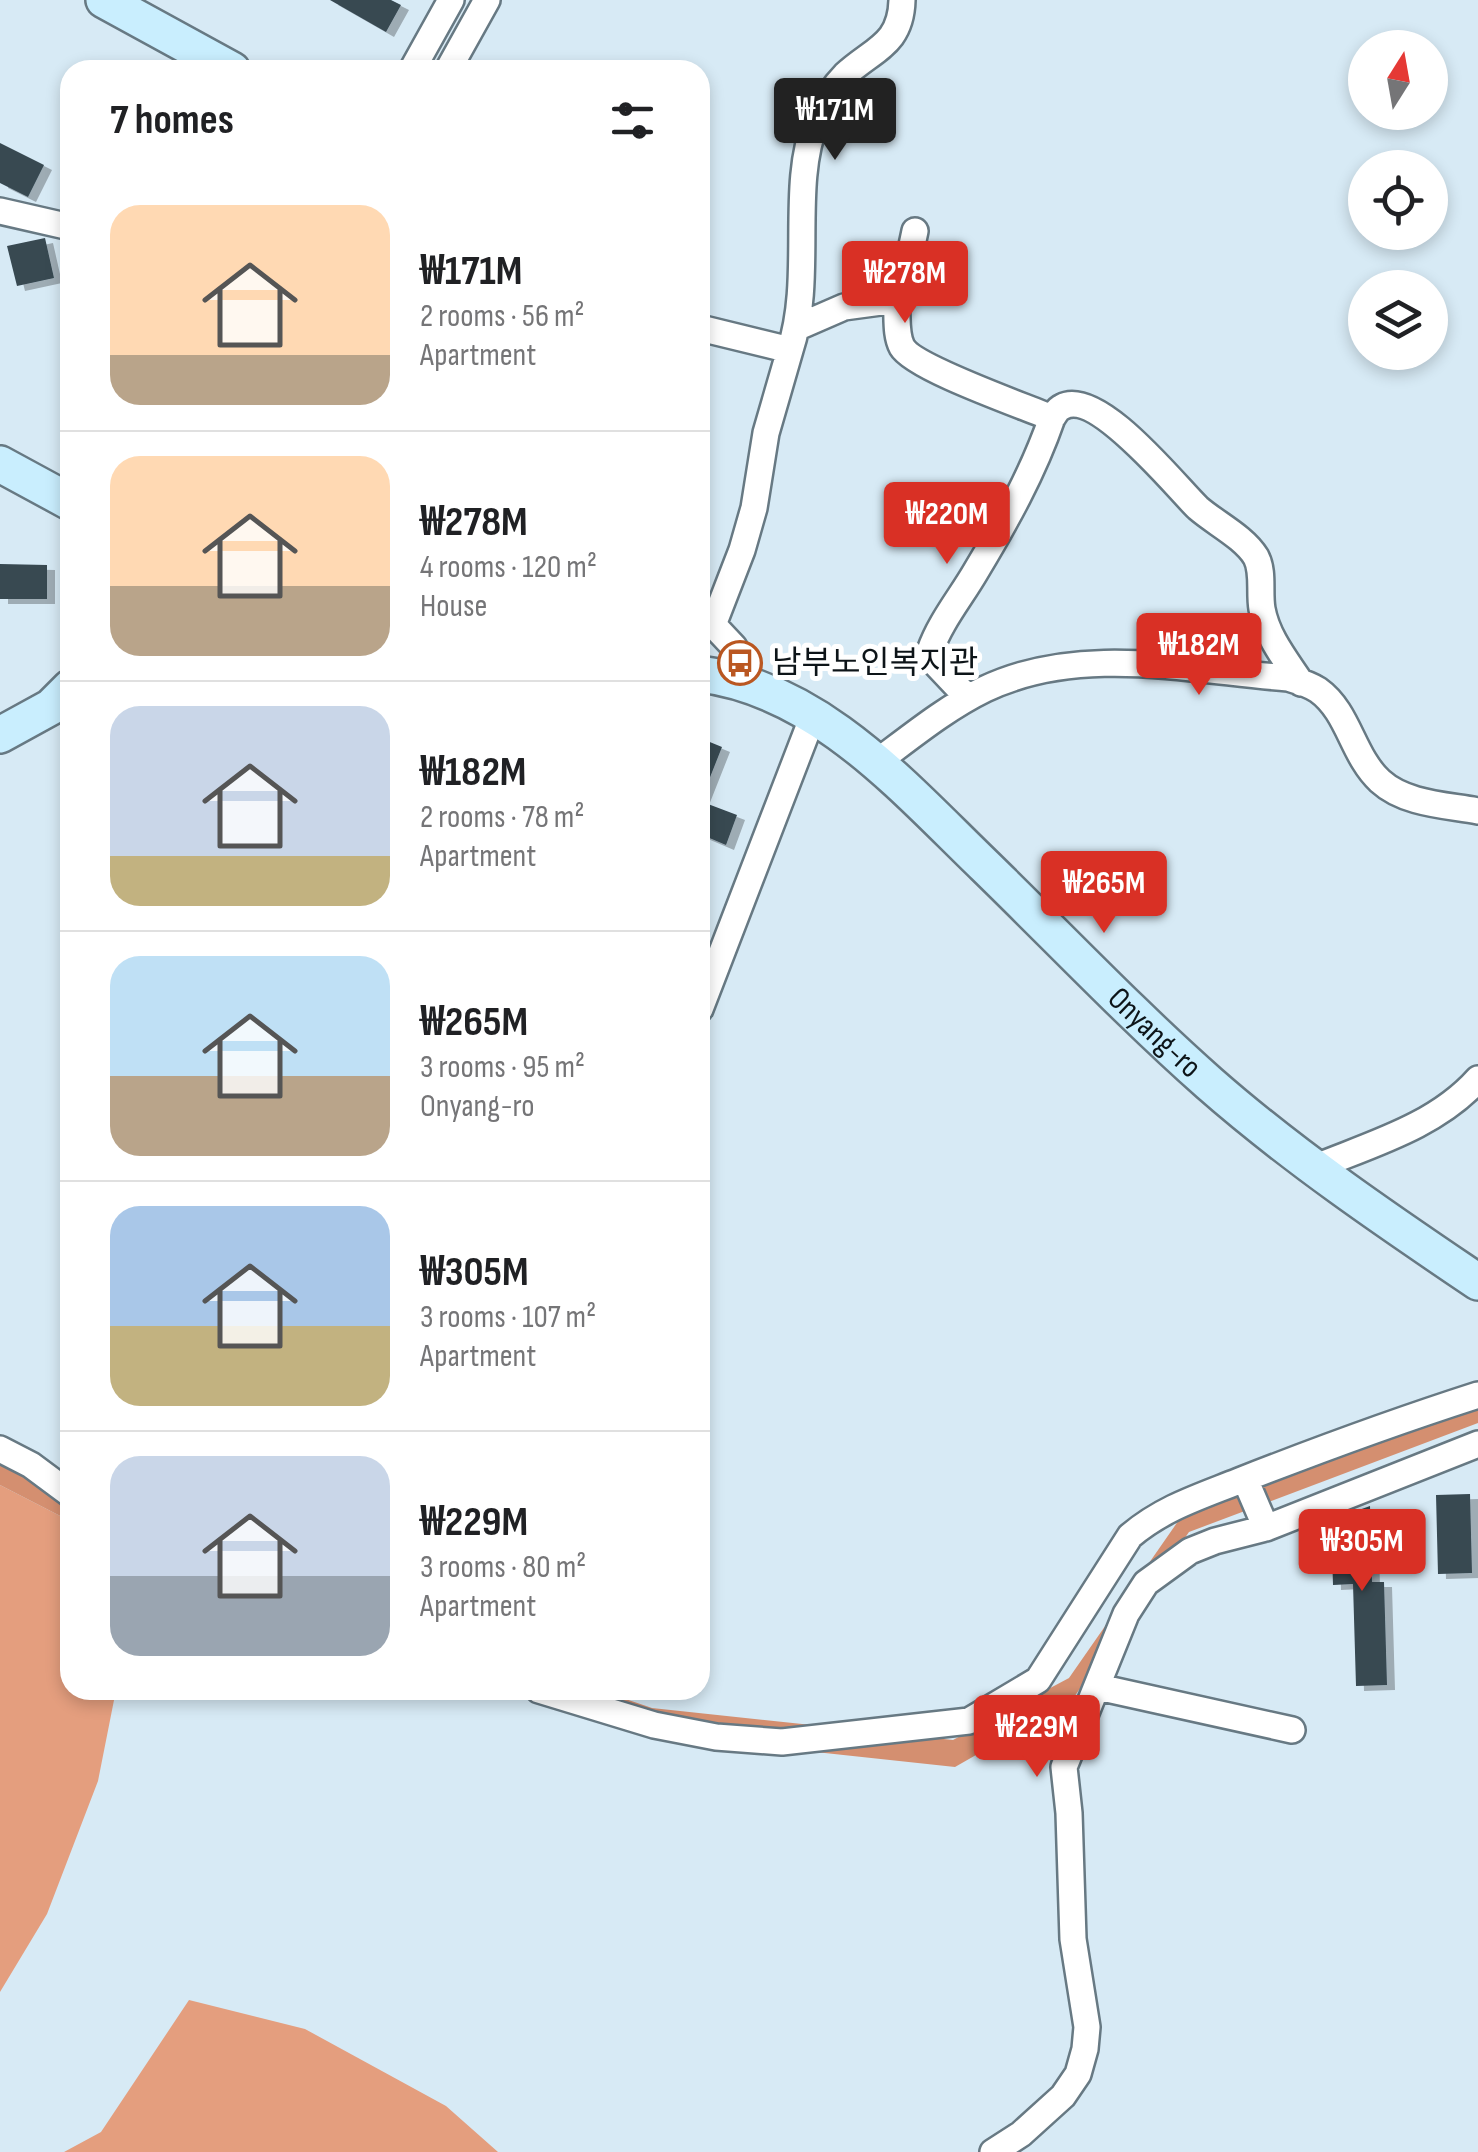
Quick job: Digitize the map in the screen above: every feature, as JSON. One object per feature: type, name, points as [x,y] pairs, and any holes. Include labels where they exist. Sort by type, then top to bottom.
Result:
[{"type":"main road","points":[[104,0],[214,60]]},
{"type":"main road","points":[[0,464],[60,497]]},
{"type":"main road","name":"Onyang-ro","points":[[710,676],[754,686],[813,716],[877,762],[1209,1083],[1316,1168],[1478,1282]]},
{"type":"main road","points":[[0,735],[52,707],[60,699]]},
{"type":"street","points":[[418,60],[451,0]]},
{"type":"street","points":[[454,60],[488,0]]},
{"type":"street","points":[[710,610],[746,536],[766,433],[794,338],[805,188],[814,126],[824,102],[842,78],[887,44],[899,26],[902,0]]},
{"type":"street","points":[[1,214],[60,225]]},
{"type":"street","points":[[915,231],[903,288],[896,300],[900,343],[907,354],[1052,418]]},
{"type":"street","points":[[710,329],[794,338],[844,307],[896,300]]},
{"type":"street","points":[[968,698],[934,662],[930,651],[1016,504],[1052,418],[1062,407],[1073,405],[1112,422],[1199,508],[1254,553],[1260,567],[1262,610],[1269,632],[1301,683]]},
{"type":"street","points":[[710,622],[734,647],[754,686]]},
{"type":"street","points":[[877,762],[968,698],[990,687],[1031,674],[1113,662],[1288,678],[1316,688],[1334,706],[1362,758],[1381,782],[1403,795],[1478,811]]},
{"type":"street","points":[[710,983],[813,716]]},
{"type":"street","points":[[1316,1168],[1430,1119],[1478,1079]]},
{"type":"street","points":[[571,1700],[654,1725],[716,1737],[782,1742],[969,1721],[1038,1680],[1130,1536],[1174,1505],[1246,1484],[1323,1447],[1478,1395]]},
{"type":"street","points":[[993,2152],[1021,2134],[1063,2096],[1078,2074],[1085,2049],[1087,2027],[1073,1939],[1064,1768],[1126,1614],[1146,1583],[1190,1551],[1478,1444]]},
{"type":"street","points":[[0,1450],[31,1465],[60,1487]]},
{"type":"street","points":[[1246,1484],[1262,1522]]},
{"type":"street","points":[[1098,1687],[1292,1730]]},
{"type":"shaded area","points":[[1478,1401],[1478,1423],[1189,1532],[1072,1700],[955,1767],[638,1733],[544,1700],[628,1700],[652,1708],[953,1740],[1069,1678],[1181,1517]]},
{"type":"shaded area","points":[[0,1453],[60,1487],[60,1516],[0,1485]]},
{"type":"shaded area","points":[[0,1485],[60,1516],[60,1700],[114,1700],[98,1781],[47,1914],[0,1992]]},
{"type":"shaded area","points":[[189,2000],[305,2029],[446,2106],[498,2152],[64,2152],[101,2132]]},
{"type":"building","points":[[330,0],[391,0],[401,5],[386,32]]},
{"type":"building","points":[[0,143],[44,165],[28,197],[0,183]]},
{"type":"building","points":[[45,238],[54,278],[17,286],[7,246]]},
{"type":"building","points":[[0,564],[47,565],[47,599],[0,599]]},
{"type":"building","points":[[710,742],[722,747],[710,777]]},
{"type":"building","points":[[710,805],[737,815],[726,845],[710,838]]},
{"type":"building","points":[[1470,1494],[1472,1573],[1438,1574],[1436,1495]]},
{"type":"building","points":[[1370,1506],[1372,1582],[1384,1582],[1387,1685],[1356,1686],[1353,1584],[1333,1585],[1331,1520]]},
{"type":"place","name":"남부노인복지관","points":[[740,663]]}]
